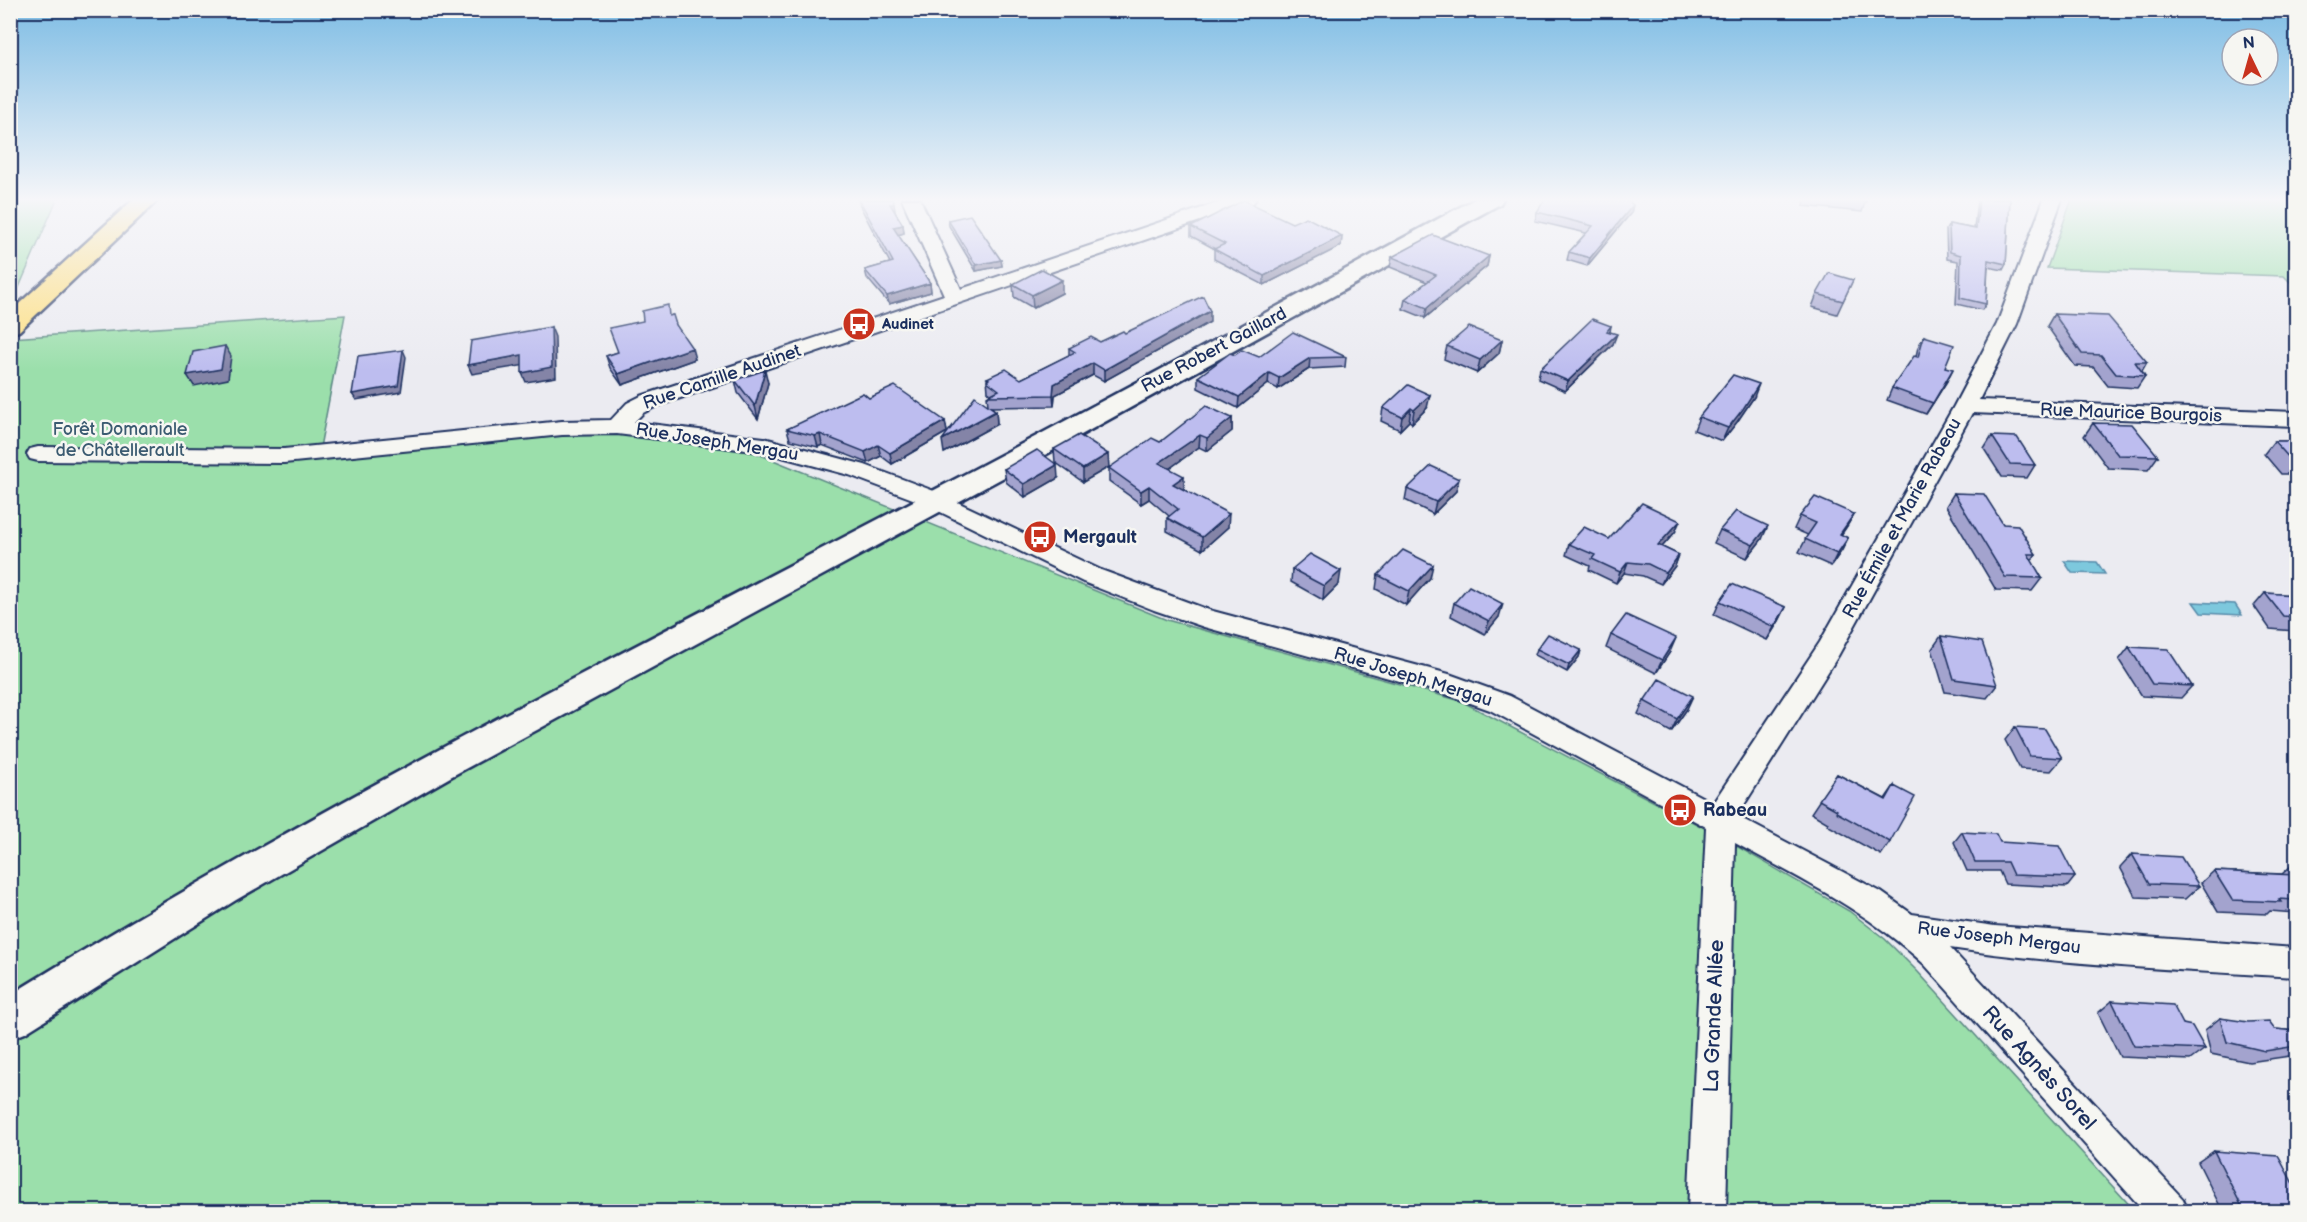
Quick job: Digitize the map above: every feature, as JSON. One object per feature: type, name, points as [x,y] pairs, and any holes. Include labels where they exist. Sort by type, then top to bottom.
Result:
[{"type":"highway","points":[[28,279],[54,256]]},
{"type":"highway","points":[[10,326],[86,256]]},
{"type":"street","points":[[936,256],[955,298]]},
{"type":"street","name":"Rue Camille Audinet","points":[[617,427],[635,408],[649,401],[1079,256]]},
{"type":"street","name":"Rue Robert Gaillard","points":[[10,1019],[242,876],[395,790],[936,501],[1387,256]]},
{"type":"street","name":"Rue Émile et Marie Rabeau","points":[[1721,820],[1726,806],[1829,649],[1965,406],[2007,324],[2032,256]]},
{"type":"street","name":"Rue Maurice Bourgois","points":[[1965,406],[2296,419]]},
{"type":"street","points":[[38,454],[284,456],[562,428],[617,427]]},
{"type":"street","name":"Rue Joseph Mergau","points":[[617,427],[764,445],[857,470],[936,501],[1092,576],[1163,604],[1204,618],[1473,692],[1500,703],[1721,820],[1870,902],[1906,927],[2031,943],[2296,962]]},
{"type":"street","name":"La Grande Allée","points":[[1707,1212],[1721,820]]},
{"type":"street","name":"Rue Agnès Sorel","points":[[1906,927],[1935,954],[2169,1212]]},
{"type":"green space","points":[[11,256],[32,256],[11,306]]},
{"type":"green space","points":[[2051,256],[2296,256],[2296,288],[2284,276],[2047,268]]},
{"type":"green space","name":"Forêt Domaniale de Châtellerault","points":[[345,315],[318,458],[567,435],[623,434],[756,453],[1167,620],[1461,701],[1712,832],[1849,911],[1885,939],[1918,972],[2135,1211],[11,1212],[11,338]]},
{"type":"water","points":[[2064,561],[2097,562],[2105,574],[2072,573]]},
{"type":"water","points":[[2193,602],[2235,604],[2242,615],[2201,613]]},
{"type":"building","points":[[890,256],[912,256],[930,283],[887,296],[865,270],[893,262]]},
{"type":"building","points":[[970,256],[998,256],[1001,260],[976,265]]},
{"type":"building","points":[[1227,256],[1303,256],[1264,276]]},
{"type":"building","points":[[1489,256],[1427,308],[1405,299],[1436,275],[1392,257]]},
{"type":"building","points":[[1961,256],[2006,256],[2006,264],[1988,260],[1986,304],[1960,298]]},
{"type":"building","points":[[1042,269],[1062,280],[1032,295],[1013,284]]},
{"type":"building","points":[[1829,273],[1853,280],[1843,301],[1817,294]]},
{"type":"building","points":[[1203,296],[1210,311],[1104,370],[1093,363],[1054,384],[1053,395],[987,396],[999,390],[987,381],[989,379],[987,378],[1006,369],[1021,379],[1075,352],[1069,348],[1091,337],[1100,342],[1123,331],[1125,333]]},
{"type":"building","points":[[668,305],[669,316],[673,315],[676,325],[692,348],[618,374],[606,356],[618,352],[609,328],[643,321],[642,311]]},
{"type":"building","points":[[2054,314],[2108,316],[2147,362],[2135,362],[2145,376],[2116,374],[2101,355],[2082,354]]},
{"type":"building","points":[[1592,319],[1611,326],[1607,331],[1617,334],[1568,381],[1540,369]]},
{"type":"building","points":[[551,327],[552,367],[522,373],[522,355],[468,365],[471,341]]},
{"type":"building","points":[[1469,327],[1502,340],[1480,360],[1447,346]]},
{"type":"building","points":[[1293,332],[1346,357],[1310,358],[1279,378],[1269,373],[1239,397],[1198,377],[1230,353],[1235,355],[1242,350],[1259,357]]},
{"type":"building","points":[[1924,336],[1954,345],[1945,367],[1953,369],[1933,403],[1892,388],[1914,356],[1918,357]]},
{"type":"building","points":[[225,346],[221,369],[187,375],[193,352]]},
{"type":"building","points":[[403,350],[398,386],[352,394],[358,356]]},
{"type":"building","points":[[765,370],[755,406],[735,380]]},
{"type":"building","points":[[1733,375],[1759,384],[1728,428],[1699,417]]},
{"type":"building","points":[[1408,385],[1430,395],[1414,410],[1411,408],[1402,417],[1383,408]]},
{"type":"building","points":[[895,386],[945,421],[890,453],[878,445],[865,452],[820,434],[815,436],[787,429],[863,393],[869,398]]},
{"type":"building","points":[[975,396],[996,411],[942,440]]},
{"type":"building","points":[[1206,406],[1232,418],[1207,438],[1200,435],[1159,463],[1184,476],[1173,484],[1229,514],[1202,537],[1167,518],[1178,509],[1149,486],[1141,491],[1109,468],[1152,438],[1160,442]]},
{"type":"building","points":[[2093,423],[2132,424],[2158,456],[2118,455]]},
{"type":"building","points":[[1079,435],[1108,454],[1083,469],[1054,449]]},
{"type":"building","points":[[1992,436],[2017,437],[2035,465],[2010,464]]},
{"type":"building","points":[[2274,441],[2296,441],[2296,461],[2292,461]]},
{"type":"building","points":[[1037,450],[1057,465],[1024,484],[1004,469]]},
{"type":"building","points":[[1431,466],[1459,479],[1436,502],[1407,489]]},
{"type":"building","points":[[1954,493],[1984,494],[2003,524],[2018,525],[2036,554],[2028,554],[2042,578],[2005,577]]},
{"type":"building","points":[[1815,497],[1854,514],[1840,534],[1848,538],[1837,554],[1805,539],[1816,523],[1800,516]]},
{"type":"building","points":[[1642,503],[1680,521],[1658,545],[1679,555],[1666,573],[1648,564],[1628,562],[1620,572],[1592,559],[1595,555],[1569,544],[1584,527],[1609,539]]},
{"type":"building","points":[[1736,511],[1768,526],[1753,545],[1720,530]]},
{"type":"building","points":[[1403,550],[1433,565],[1409,591],[1378,575]]},
{"type":"building","points":[[1310,554],[1341,571],[1324,586],[1292,569]]},
{"type":"building","points":[[1732,584],[1786,607],[1774,627],[1720,601]]},
{"type":"building","points":[[1469,586],[1503,604],[1489,621],[1454,603]]},
{"type":"building","points":[[2265,593],[2296,595],[2296,617],[2283,616]]},
{"type":"building","points":[[1626,615],[1676,638],[1662,660],[1611,635]]},
{"type":"building","points":[[1548,634],[1581,650],[1569,665],[1537,649]]},
{"type":"building","points":[[1941,636],[1982,642],[1997,685],[1954,679]]},
{"type":"building","points":[[2129,647],[2168,649],[2192,686],[2152,684]]},
{"type":"building","points":[[1659,679],[1693,696],[1677,719],[1644,701]]},
{"type":"building","points":[[2015,727],[2045,729],[2062,758],[2030,756]]},
{"type":"building","points":[[1837,774],[1886,800],[1894,786],[1915,797],[1890,842],[1819,800]]},
{"type":"building","points":[[1962,832],[1996,834],[2000,842],[2059,846],[2075,877],[2013,875],[2007,862],[1975,862]]},
{"type":"building","points":[[2132,854],[2181,857],[2199,886],[2149,884]]},
{"type":"building","points":[[2214,871],[2296,875],[2296,900],[2279,899],[2281,902],[2232,900]]},
{"type":"building","points":[[2112,1001],[2173,1005],[2183,1024],[2192,1026],[2205,1049],[2134,1046]]},
{"type":"building","points":[[2220,1018],[2248,1022],[2269,1021],[2275,1029],[2296,1031],[2296,1046],[2265,1051],[2227,1042]]},
{"type":"building","points":[[2214,1151],[2278,1156],[2296,1189],[2296,1212],[2230,1212],[2225,1206],[2242,1207]]},
{"type":"place","name":"Audinet","points":[[859,324]]},
{"type":"place","name":"Mergault","points":[[1040,537]]},
{"type":"place","name":"Rabeau","points":[[1680,810]]}]
